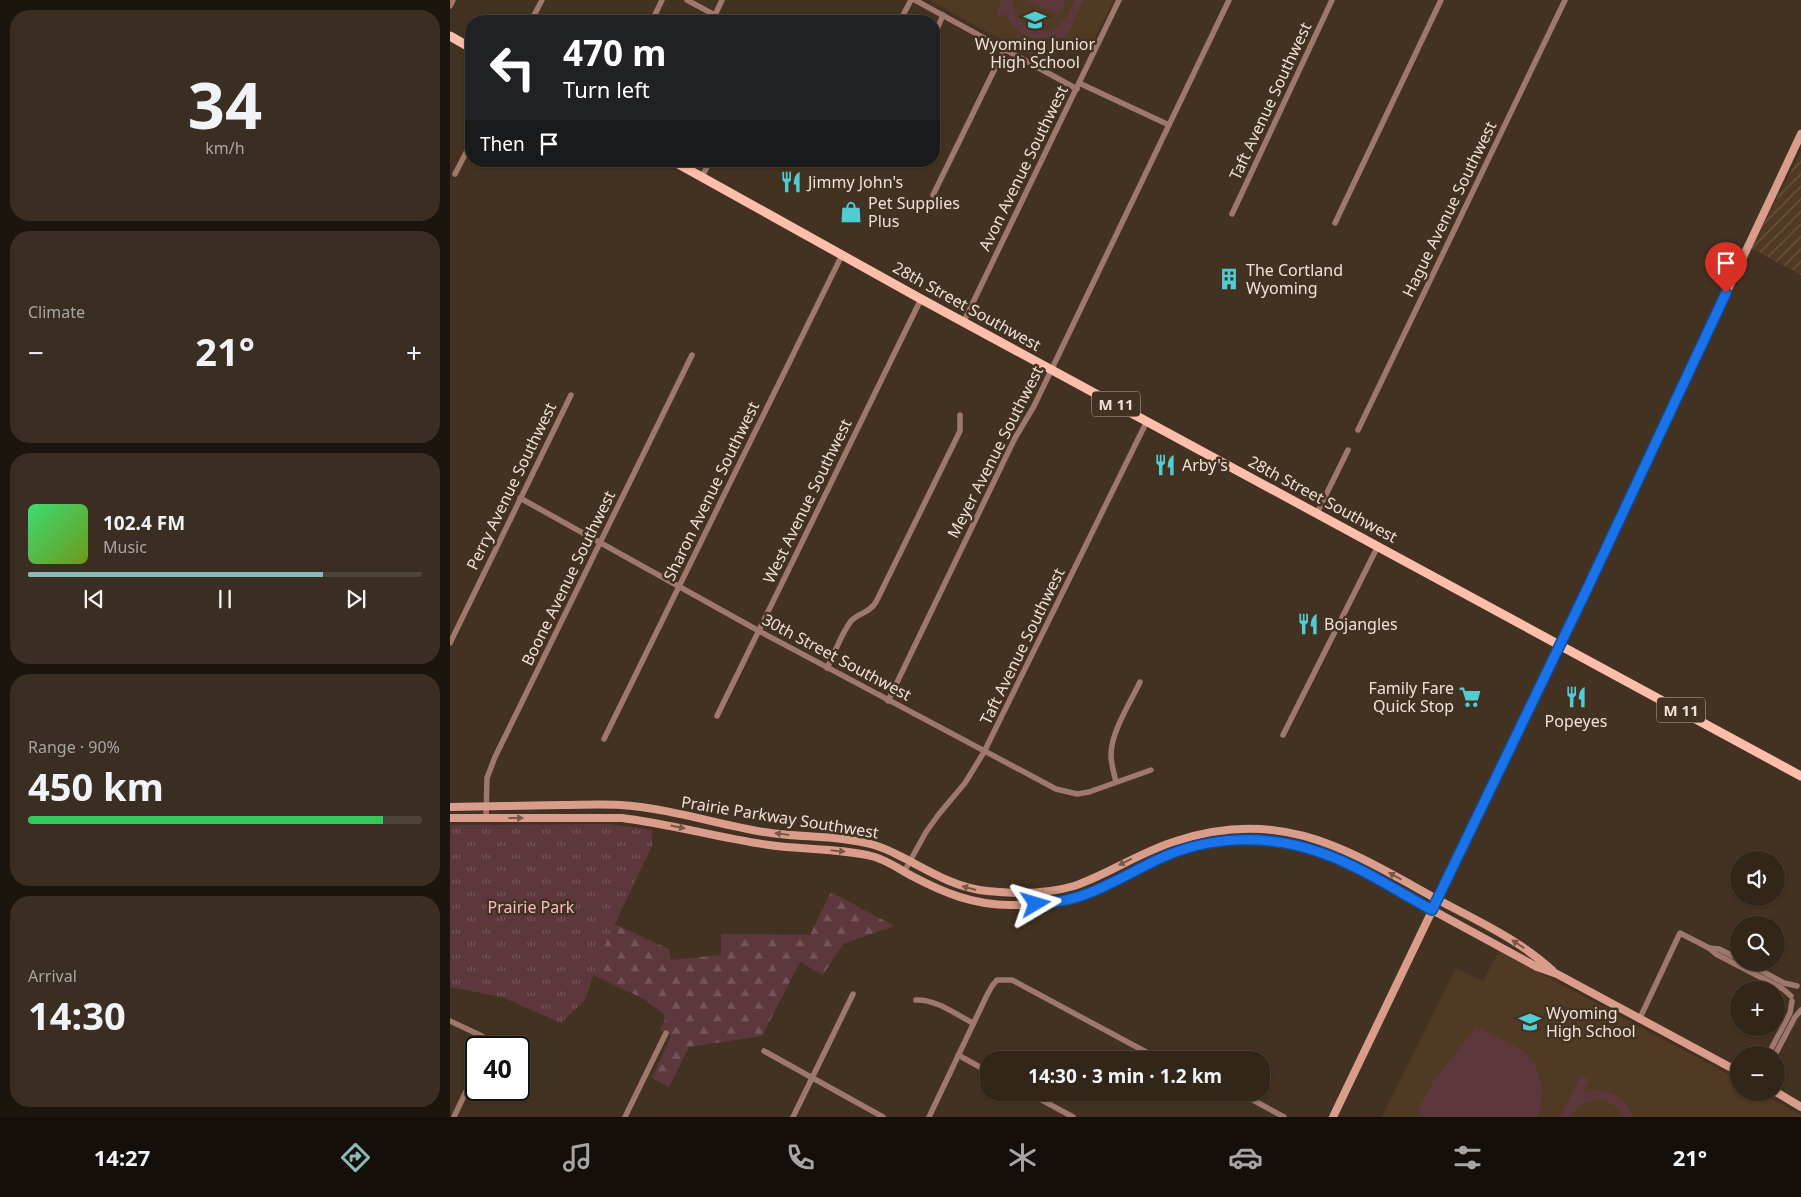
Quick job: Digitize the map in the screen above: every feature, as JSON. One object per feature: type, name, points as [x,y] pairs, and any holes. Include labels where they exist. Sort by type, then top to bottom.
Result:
[{"type":"main road","points":[[450,36],[465,45]]},
{"type":"main road","name":"28th Street Southwest","points":[[684,167],[921,299],[1801,776]]},
{"type":"street","points":[[450,6],[453,0]]},
{"type":"street","points":[[534,15],[542,0]]},
{"type":"street","points":[[655,15],[662,0]]},
{"type":"street","points":[[687,0],[715,15],[722,0]]},
{"type":"street","points":[[903,15],[911,0]]},
{"type":"street","points":[[915,0],[1004,50],[1078,86],[1169,125]]},
{"type":"street","name":"Avon Avenue Southwest","points":[[964,322],[1119,0]]},
{"type":"street","name":"Meyer Avenue Southwest","points":[[888,700],[1015,438],[1052,370],[1229,0]]},
{"type":"street","name":"Taft Avenue Southwest","points":[[1232,214],[1332,0]]},
{"type":"street","points":[[1335,223],[1441,0]]},
{"type":"street","name":"Hague Avenue Southwest","points":[[1358,430],[1565,0]]},
{"type":"street","points":[[940,23],[943,16]]},
{"type":"street","points":[[933,195],[1004,50]]},
{"type":"street","points":[[1333,1117],[1560,645],[1801,134]]},
{"type":"street","points":[[456,174],[465,155]]},
{"type":"street","points":[[702,177],[707,167]]},
{"type":"street","name":"Sharon Avenue Southwest","points":[[604,739],[842,255]]},
{"type":"street","name":"West Avenue Southwest","points":[[717,716],[921,299]]},
{"type":"street","name":"Boone Avenue Southwest","points":[[486,818],[488,778],[495,757],[692,355]]},
{"type":"street","name":"Perry Avenue Southwest","points":[[450,643],[571,395]]},
{"type":"street","points":[[827,668],[848,625],[855,617],[872,609],[876,602],[960,430],[960,415]]},
{"type":"street","name":"Taft Avenue Southwest","points":[[904,872],[926,832],[965,783],[984,752],[1147,421]]},
{"type":"street","points":[[1317,513],[1348,450]]},
{"type":"street","name":"30th Street Southwest","points":[[520,498],[759,631],[1040,782],[1065,792],[1077,794],[1089,792],[1151,770]]},
{"type":"street","points":[[1283,735],[1378,546]]},
{"type":"street","points":[[1116,782],[1112,765],[1112,745],[1116,732],[1140,682]]},
{"type":"street","name":"Prairie Parkway Southwest","points":[[450,806],[618,805],[650,808],[762,832],[852,840],[875,845],[967,888],[1002,893],[1035,892],[1071,887],[1091,880],[1154,849],[1192,836],[1214,831],[1260,828],[1278,830],[1329,843],[1351,852],[1507,938],[1541,960],[1557,974]]},
{"type":"street","name":"Prairie Parkway Southwest","points":[[450,818],[604,817],[650,821],[770,845],[859,853],[878,858],[942,892],[964,900],[1009,905],[1066,900],[1088,894],[1158,859],[1197,845],[1246,839],[1298,845],[1353,867],[1537,967],[1557,974],[1639,1020],[1730,1067]]},
{"type":"street","points":[[1035,892],[1036,904]]},
{"type":"street","points":[[1639,1020],[1680,933],[1783,989],[1801,1008],[1780,1046]]},
{"type":"street","points":[[1710,948],[1719,949],[1730,954]]},
{"type":"street","points":[[1762,971],[1784,983],[1799,986],[1792,999],[1790,1013],[1773,1046]]},
{"type":"street","points":[[929,1117],[973,1023],[997,980],[1012,980],[1144,1051]]},
{"type":"street","points":[[793,1117],[853,994]]},
{"type":"street","points":[[916,1000],[932,1002],[973,1023]]},
{"type":"street","points":[[450,1021],[482,1036]]},
{"type":"street","points":[[625,1117],[666,1033]]},
{"type":"street","points":[[764,1051],[882,1117]]},
{"type":"street","points":[[958,1055],[980,1067]]},
{"type":"street","points":[[454,1117],[465,1094]]},
{"type":"street","points":[[1785,1097],[1801,1107]]},
{"type":"street","points":[[1044,1101],[1073,1117]]},
{"type":"street","points":[[1254,1101],[1284,1117]]},
{"type":"shaded area","name":"Wyoming Junior High School","points":[[929,0],[1114,0],[1087,54],[1062,41],[1049,66]]},
{"type":"shaded area","points":[[1801,152],[1801,275],[1751,248]]},
{"type":"shaded area","name":"Wyoming High School","points":[[1499,951],[1730,1075],[1730,1101],[1776,1101],[1801,1115],[1801,1117],[1382,1117],[1456,968],[1483,981]]},
{"type":"green space","points":[[1002,0],[1013,0],[1014,10],[1018,18],[1031,29],[1047,31],[1055,28],[1067,17],[1075,0],[1084,0],[1065,40],[1056,36],[1040,39],[1033,38],[1019,32],[1009,20],[1006,12],[1003,18],[996,13]]},
{"type":"green space","points":[[1025,0],[1066,0],[1059,15]]},
{"type":"green space","name":"Prairie Park","points":[[610,824],[652,830],[652,846],[599,957],[585,1000],[561,1023],[502,997],[450,987],[450,825]]},
{"type":"green space","points":[[831,892],[894,926],[843,944],[823,975],[800,962],[762,1036],[689,1047],[669,1087],[652,1078],[671,1036],[660,1030],[665,1019],[664,1014],[644,999],[593,975],[614,924],[669,949],[671,960],[721,955],[721,934],[810,935]]},
{"type":"green space","points":[[1476,1027],[1516,1047],[1532,1061],[1539,1076],[1542,1093],[1542,1102],[1537,1117],[1422,1117],[1419,1108],[1434,1080]]},
{"type":"green space","points":[[1581,1076],[1589,1080],[1584,1092],[1600,1091],[1614,1094],[1625,1103],[1632,1117],[1623,1117],[1612,1104],[1597,1100],[1582,1104],[1570,1117],[1560,1117]]},
{"type":"place","name":"Wyoming Junior High School","points":[[1035,20]]},
{"type":"place","name":"Jimmy John's","points":[[791,182]]},
{"type":"place","name":"Pet Supplies Plus","points":[[851,212]]},
{"type":"place","name":"The Cortland Wyoming","points":[[1229,279]]},
{"type":"place","name":"Arby's","points":[[1165,465]]},
{"type":"place","name":"Bojangles","points":[[1308,624]]},
{"type":"place","name":"Family Fare Quick Stop","points":[[1470,697]]},
{"type":"place","name":"Popeyes","points":[[1576,697]]},
{"type":"place","name":"Wyoming High School","points":[[1530,1022]]},
{"type":"route","points":[[1036,904],[1066,900],[1095,891],[1158,859],[1197,845],[1246,839],[1298,845],[1338,859],[1432,910],[1587,589],[1726,293]]}]
